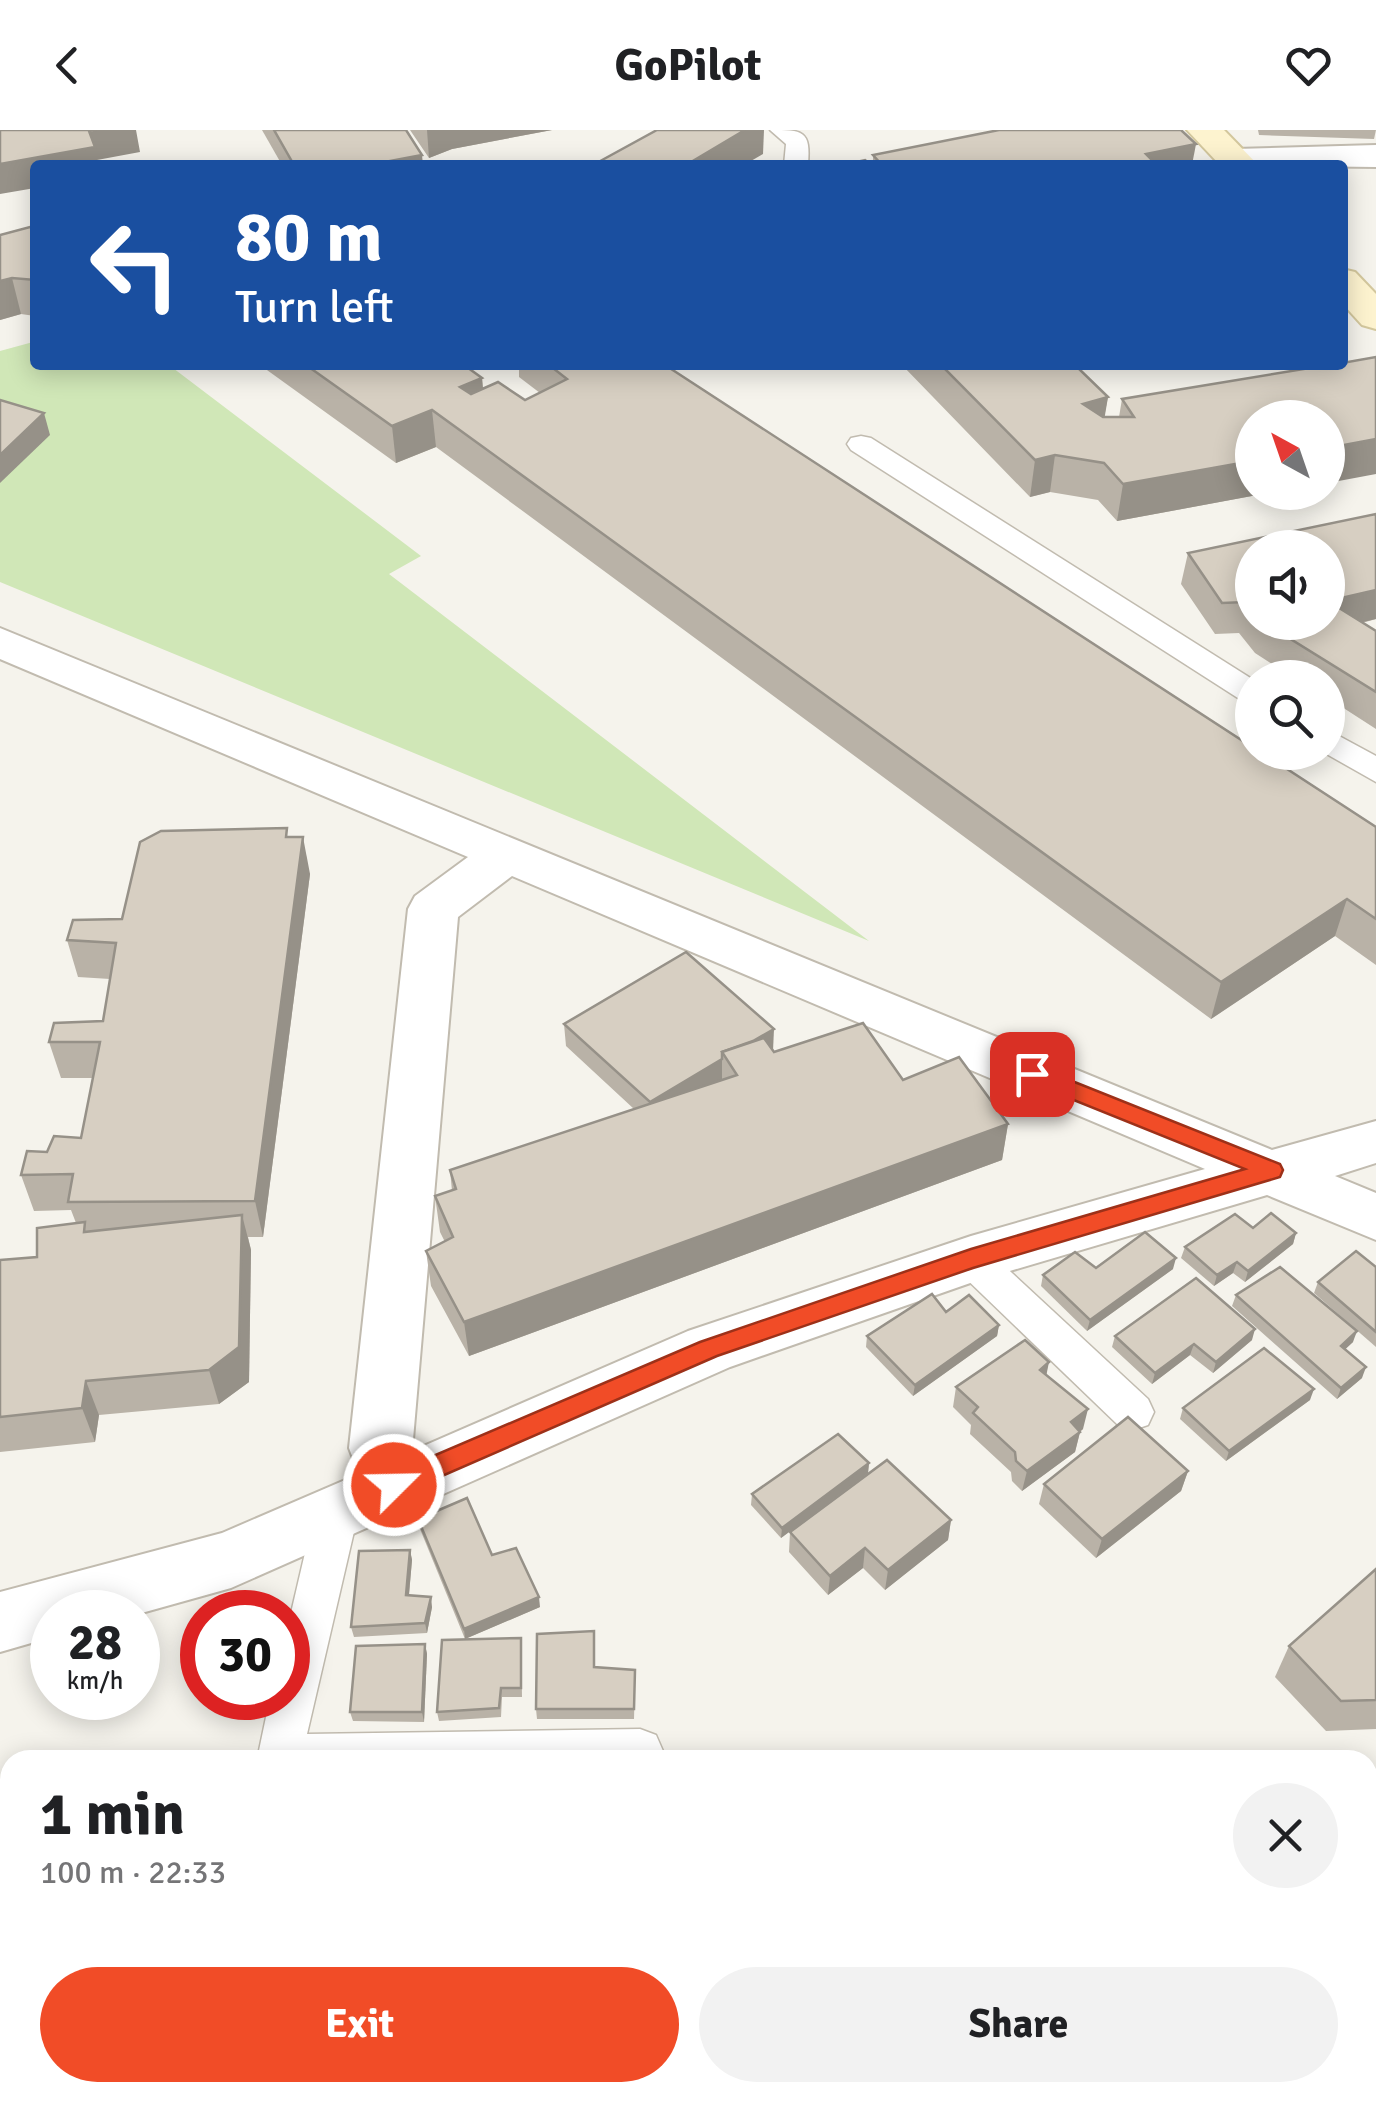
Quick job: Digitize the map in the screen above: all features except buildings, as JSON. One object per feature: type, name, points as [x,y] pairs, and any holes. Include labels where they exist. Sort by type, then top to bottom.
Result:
[{"type":"street","points":[[1204,130],[1235,160]]},
{"type":"street","points":[[1283,160],[1376,156]]},
{"type":"street","points":[[1348,287],[1376,318]]},
{"type":"street","points":[[0,642],[1376,1216]]},
{"type":"street","points":[[394,1485],[380,1448],[433,909],[506,855]]},
{"type":"street","points":[[0,1622],[231,1559],[709,1349],[971,1259],[1376,1142]]},
{"type":"lane","points":[[782,130],[798,142],[796,160]]},
{"type":"lane","points":[[862,444],[1235,682]]},
{"type":"lane","points":[[1345,751],[1376,771]]},
{"type":"lane","points":[[971,1259],[1133,1412]]},
{"type":"lane","points":[[281,1750],[337,1510]]},
{"type":"green space","points":[[30,343],[30,370],[176,370],[421,556],[389,574],[869,941],[0,582],[0,351]]},
{"type":"route","points":[[394,1485],[709,1349],[971,1259],[1272,1170],[1032,1074]]}]
